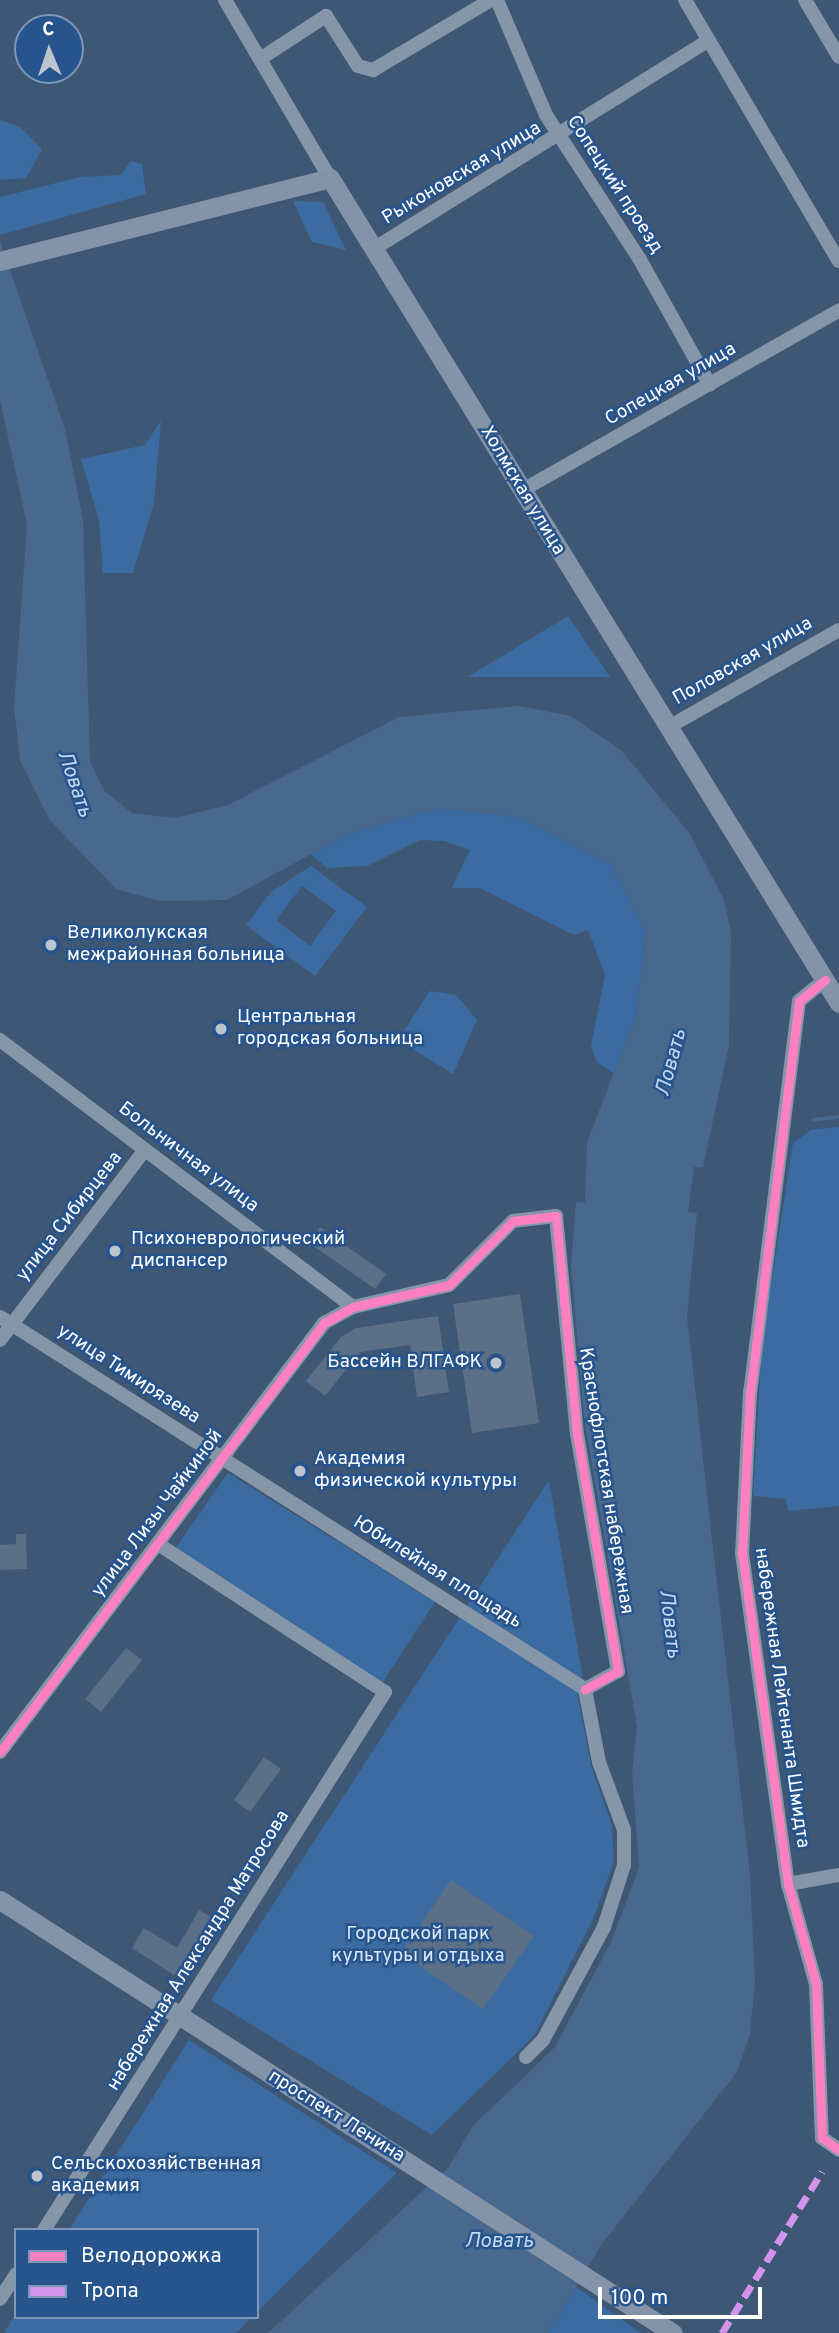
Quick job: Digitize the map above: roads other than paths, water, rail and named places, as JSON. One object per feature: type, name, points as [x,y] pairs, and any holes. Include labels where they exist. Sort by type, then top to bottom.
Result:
[{"type":"main road","name":"Холмская улица","points":[[330,178],[667,728],[832,976],[839,1003]]},
{"type":"main road","points":[[7,259],[330,178]]},
{"type":"main road","name":"проспект Ленина","points":[[0,1900],[673,2333]]},
{"type":"street","name":"Холмская улица","points":[[225,0],[330,178]]},
{"type":"street","points":[[260,59],[326,16],[358,66],[373,70],[491,0]]},
{"type":"street","name":"Сопецкий проезд","points":[[496,0],[561,138],[639,258],[710,385]]},
{"type":"street","points":[[685,0],[839,261]]},
{"type":"street","points":[[805,0],[839,57]]},
{"type":"street","name":"Рыконовская улица","points":[[375,248],[561,138],[708,41]]},
{"type":"street","name":"Сопецкая улица","points":[[522,491],[839,310]]},
{"type":"street","name":"Половская улица","points":[[667,728],[839,630]]},
{"type":"street","name":"набережная Лейтенанта Шмидта","points":[[832,976],[799,1001],[750,1391],[742,1553],[788,1884],[816,1984],[822,2138],[839,2150]]},
{"type":"street","name":"Больничная улица","points":[[0,1041],[353,1307]]},
{"type":"street","name":"улица Сибирцева","points":[[0,1340],[6,1321],[145,1150]]},
{"type":"street","name":"улица Лизы Чайкиной","points":[[0,1752],[324,1323],[353,1307],[449,1284],[513,1221],[556,1216]]},
{"type":"street","name":"Краснофлотская набережная","points":[[556,1216],[576,1434],[618,1671],[585,1689]]},
{"type":"street","name":"улица Тимирязева","points":[[6,1321],[269,1490]]},
{"type":"street","name":"Юбилейная площадь","points":[[269,1490],[585,1689]]},
{"type":"street","name":"набережная Александра Матросова","points":[[45,2228],[385,1692],[158,1544]]},
{"type":"street","points":[[526,2057],[543,2039],[604,1927],[624,1864],[624,1830],[599,1762],[585,1689]]},
{"type":"street","points":[[788,1884],[839,1875]]},
{"type":"street","points":[[0,2299],[14,2277]]},
{"type":"water","name":"Ловать","points":[[0,241],[65,429],[83,520],[90,761],[104,791],[132,813],[175,818],[228,805],[399,717],[519,706],[571,716],[622,751],[690,834],[724,900],[731,933],[729,1045],[703,1167],[694,1167],[688,1212],[697,1213],[687,1317],[750,1875],[755,1982],[750,2034],[737,2072],[601,2245],[548,2333],[268,2333],[448,2168],[473,2126],[555,2047],[611,1942],[639,1868],[632,1772],[637,1727],[584,1417],[571,1265],[576,1202],[585,1203],[587,1142],[636,1016],[646,932],[612,865],[519,817],[439,808],[350,833],[227,900],[160,901],[116,889],[49,819],[20,760],[14,708],[27,525],[0,399]]},
{"type":"waterway","points":[[813,1120],[839,1117]]},
{"type":"place","name":"Великолукская межрайонная больница","points":[[51,945]]},
{"type":"place","name":"Центральная городская больница","points":[[221,1029]]},
{"type":"place","name":"Психоневрологический диспансер","points":[[115,1251]]},
{"type":"place","name":"Бассейн ВЛГАФК","points":[[496,1363]]},
{"type":"place","name":"Aкадемия физической культуры","points":[[300,1471]]},
{"type":"place","name":"Сельскохозяйственная академия","points":[[37,2176]]},
{"type":"park label","name":"Городской парк культуры и отдыха","points":[[418,1946]]}]
